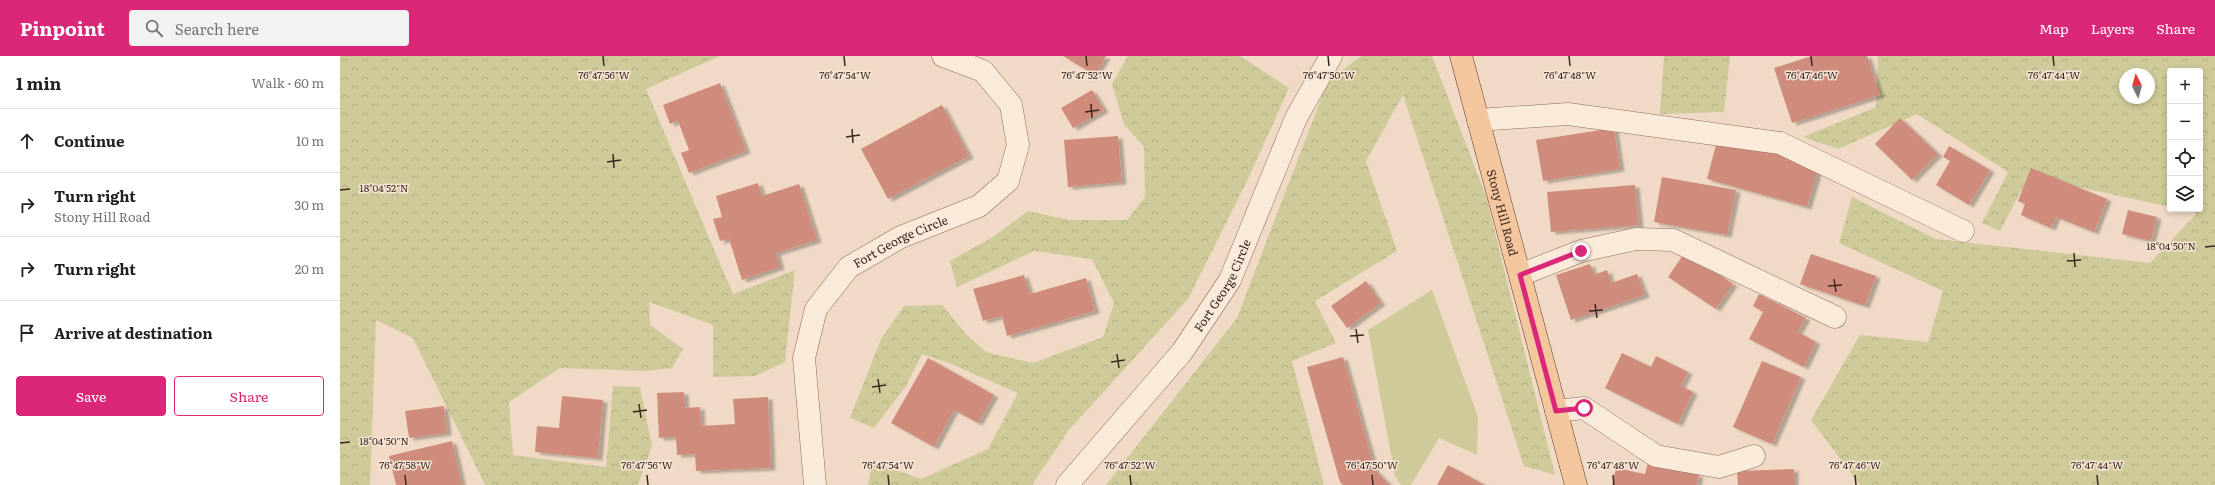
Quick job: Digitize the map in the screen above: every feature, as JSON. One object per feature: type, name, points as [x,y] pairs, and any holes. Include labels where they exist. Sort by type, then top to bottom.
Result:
[{"type":"main road","name":"Stony Hill Road","points":[[1461,56],[1576,485]]},
{"type":"street","name":"Fort George Circle","points":[[815,485],[804,358],[816,309],[849,268],[901,237],[979,206],[1008,181],[1018,145],[1010,104],[983,71],[943,56]]},
{"type":"street","name":"Fort George Circle","points":[[1067,485],[1182,352],[1230,280],[1296,118],[1331,56]]},
{"type":"street","points":[[1478,120],[1568,114],[1780,143],[1963,231]]},
{"type":"street","points":[[1520,275],[1581,251],[1636,239],[1673,240],[1835,317]]},
{"type":"street","points":[[1556,411],[1584,408],[1656,456],[1719,467],[1754,456]]},
{"type":"green space","points":[[340,56],[720,56],[646,89],[733,294],[795,270],[785,362],[755,376],[713,377],[713,325],[649,302],[650,325],[683,349],[672,368],[645,371],[560,368],[509,402],[513,455],[606,467],[613,386],[640,387],[652,446],[638,485],[485,485],[413,338],[376,320],[370,485],[340,485]]},
{"type":"green space","points":[[1128,56],[1240,56],[1289,88],[1249,177],[1188,299],[1068,431],[1032,485],[868,485],[872,461],[921,479],[988,449],[1018,393],[949,363],[922,354],[906,386],[874,428],[850,418],[881,339],[904,306],[942,305],[967,335],[986,352],[1033,363],[1103,337],[1114,303],[1092,259],[1034,251],[957,287],[950,261],[993,237],[1028,211],[1069,220],[1127,220],[1145,197],[1144,147],[1124,124],[1112,84]]},
{"type":"green space","points":[[1361,56],[1432,56],[1486,196],[1555,475],[1524,466],[1403,95],[1366,161],[1397,251],[1315,301],[1336,343],[1292,361],[1324,485],[1106,485],[1237,318],[1328,81]]},
{"type":"green space","points":[[1664,56],[1730,56],[1724,112],[1660,114]]},
{"type":"green space","points":[[1878,56],[2215,56],[2215,485],[1860,485],[1811,420],[1860,335],[1928,342],[1943,291],[1839,243],[1852,197],[1936,239],[2150,263],[2197,213],[2193,212],[2203,212],[2203,68],[2167,68],[2167,206],[2029,176],[2000,231],[1982,223],[2008,172],[1917,114],[1838,149],[1803,137],[1876,107]]},
{"type":"green space","points":[[1432,290],[1478,417],[1477,455],[1439,438],[1411,485],[1401,485],[1395,476],[1368,330]]},
{"type":"building","points":[[1063,56],[1106,56],[1095,75]]},
{"type":"building","points":[[1812,56],[1867,56],[1880,95],[1792,123],[1774,68]]},
{"type":"building","points":[[720,83],[746,151],[689,173],[681,153],[689,150],[678,121],[670,124],[663,105]]},
{"type":"building","points":[[1092,90],[1104,110],[1073,128],[1061,108]]},
{"type":"building","points":[[942,105],[969,156],[888,199],[861,149]]},
{"type":"building","points":[[1900,118],[1938,154],[1912,180],[1875,144]]},
{"type":"building","points":[[1614,128],[1620,169],[1543,181],[1536,140]]},
{"type":"building","points":[[1118,136],[1122,182],[1068,187],[1064,140]]},
{"type":"building","points":[[1718,137],[1819,166],[1807,207],[1707,179]]},
{"type":"building","points":[[1949,146],[1990,170],[1969,205],[1936,185],[1950,161],[1943,157]]},
{"type":"building","points":[[2031,168],[2107,199],[2094,232],[2056,217],[2051,228],[2021,215],[2025,204],[2018,201]]},
{"type":"building","points":[[1662,177],[1736,190],[1727,235],[1654,222]]},
{"type":"building","points":[[758,183],[762,196],[799,184],[817,240],[776,253],[780,267],[742,280],[729,239],[720,241],[713,219],[722,217],[716,196]]},
{"type":"building","points":[[1635,185],[1639,225],[1551,232],[1547,192]]},
{"type":"building","points":[[2128,210],[2157,217],[2151,241],[2122,234]]},
{"type":"building","points":[[1685,252],[1733,284],[1716,309],[1668,277]]},
{"type":"building","points":[[1811,254],[1876,276],[1865,306],[1800,284]]},
{"type":"building","points":[[1590,264],[1594,275],[1607,270],[1611,283],[1637,274],[1645,295],[1571,320],[1556,275]]},
{"type":"building","points":[[1024,275],[1030,294],[1086,278],[1095,311],[1007,336],[1002,316],[983,321],[973,289]]},
{"type":"building","points":[[1366,281],[1381,303],[1347,328],[1331,306]]},
{"type":"building","points":[[1759,294],[1806,318],[1798,332],[1816,342],[1804,367],[1749,339],[1763,312],[1753,306]]},
{"type":"building","points":[[1622,353],[1651,367],[1656,356],[1688,372],[1681,386],[1693,392],[1678,424],[1605,388]]},
{"type":"building","points":[[1343,357],[1375,470],[1390,485],[1343,485],[1340,482],[1307,367]]},
{"type":"building","points":[[928,358],[994,395],[978,423],[954,410],[934,447],[891,423]]},
{"type":"building","points":[[1762,361],[1801,377],[1772,444],[1733,427]]},
{"type":"building","points":[[684,392],[685,408],[700,407],[701,426],[735,424],[733,399],[768,397],[771,468],[696,471],[695,454],[677,455],[676,437],[659,438],[657,393]]},
{"type":"building","points":[[562,396],[603,400],[598,458],[535,452],[537,426],[559,428]]},
{"type":"building","points":[[444,406],[447,433],[409,438],[405,411]]},
{"type":"building","points":[[452,441],[462,485],[396,485],[389,456]]},
{"type":"building","points":[[1648,462],[1699,475],[1697,485],[1612,485],[1616,468],[1645,474]]},
{"type":"building","points":[[1448,465],[1485,485],[1437,485]]},
{"type":"building","points":[[1794,469],[1794,485],[1738,485],[1737,471]]},
{"type":"route","points":[[1581,251],[1520,275],[1556,411],[1584,408]]}]
